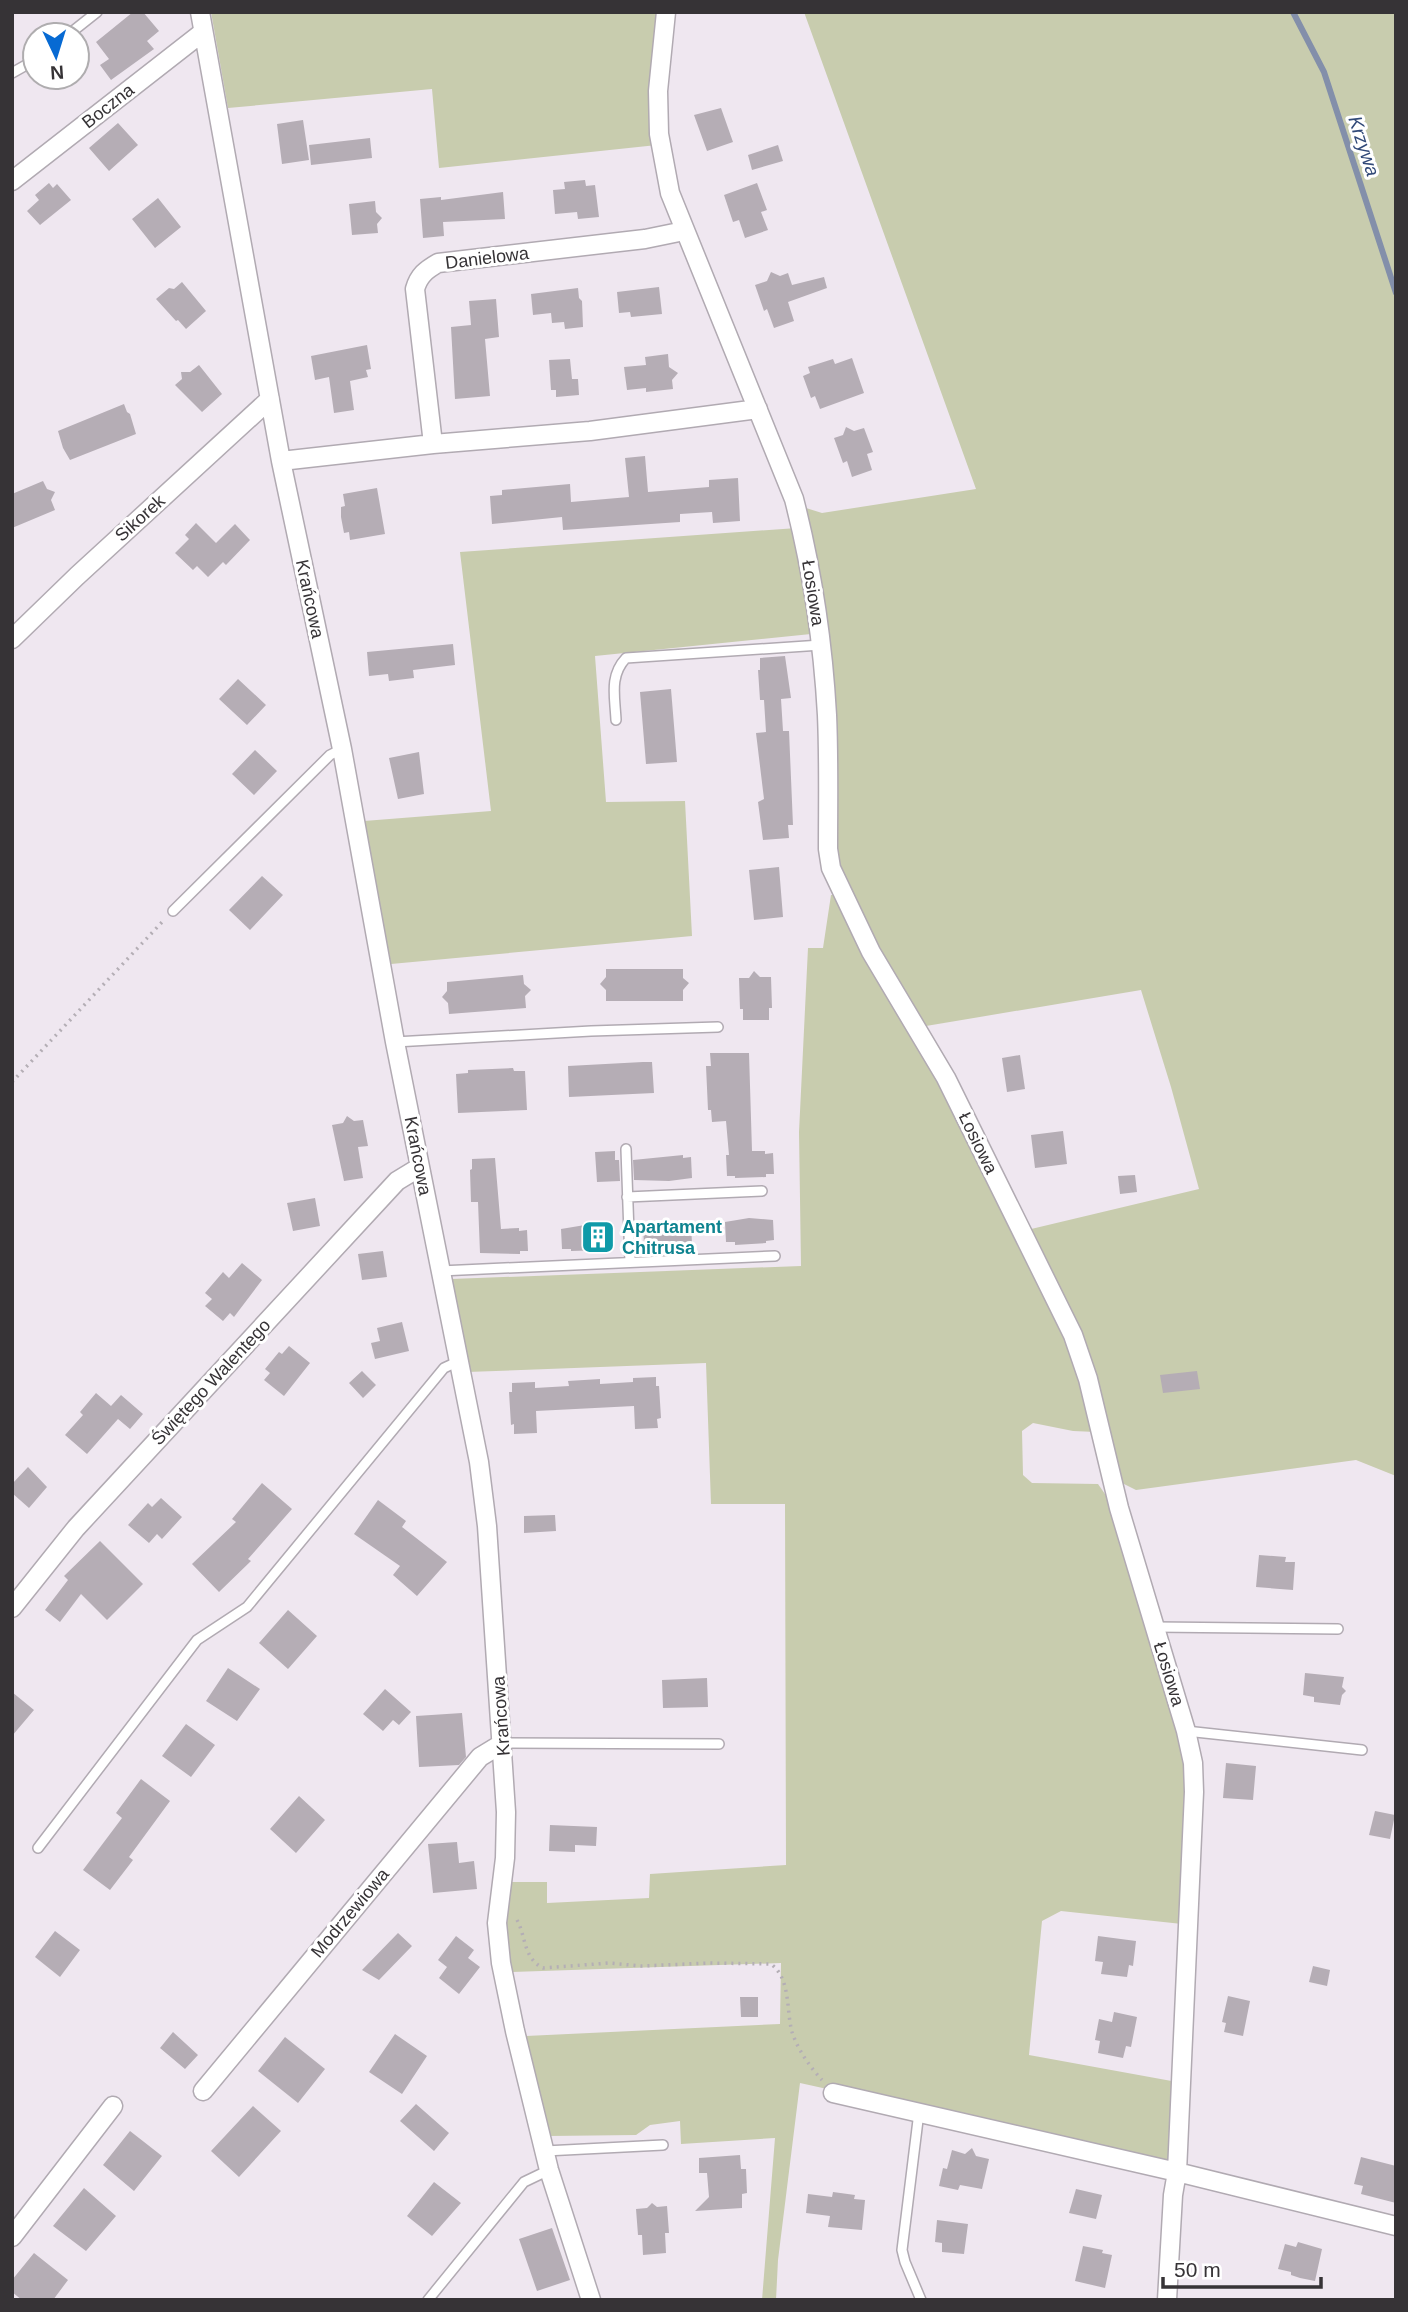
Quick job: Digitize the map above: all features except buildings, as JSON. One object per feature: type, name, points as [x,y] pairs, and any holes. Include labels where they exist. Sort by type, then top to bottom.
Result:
[{"type":"street","name":"Krańcowa","points":[[200,12],[281,461],[342,749],[395,1042],[479,1462],[487,1526],[503,1743],[505,1858],[497,1923],[501,1963],[514,2031],[550,2170],[591,2300]]},
{"type":"street","name":"Łosiowa","points":[[666,12],[658,91],[659,134],[670,193],[794,499],[804,535],[821,645],[827,715],[828,849],[831,868],[871,952],[946,1078],[1073,1335],[1088,1379],[1119,1508],[1186,1731],[1193,1763],[1194,1792],[1177,2172],[1173,2195],[1167,2300]]},
{"type":"street","name":"Boczna","points":[[12,181],[204,32]]},
{"type":"street","name":"Danielowa","points":[[433,444],[415,289],[418,278],[426,270],[438,263],[645,239],[684,231]]},
{"type":"street","name":"Sikorek","points":[[12,639],[270,400]]},
{"type":"street","points":[[281,461],[433,444],[590,431],[758,410]]},
{"type":"street","name":"Świętego Walentego","points":[[12,1608],[76,1528],[238,1352],[397,1181],[420,1167]]},
{"type":"street","name":"Modrzewiowa","points":[[203,2091],[480,1758],[503,1743]]},
{"type":"street","points":[[833,2092],[1396,2226]]},
{"type":"street","points":[[12,2237],[113,2106]]},
{"type":"lane","points":[[616,720],[614,680],[617,667],[626,658],[821,645]]},
{"type":"lane","points":[[173,911],[330,755],[342,749]]},
{"type":"lane","points":[[395,1042],[718,1027]]},
{"type":"lane","points":[[626,1149],[630,1262]]},
{"type":"lane","points":[[627,1197],[762,1191]]},
{"type":"lane","points":[[440,1271],[775,1256]]},
{"type":"lane","points":[[38,1848],[197,1640],[247,1607],[444,1368],[457,1362]]},
{"type":"lane","points":[[1155,1627],[1338,1629]]},
{"type":"lane","points":[[1186,1731],[1362,1750]]},
{"type":"lane","points":[[503,1743],[719,1744]]},
{"type":"lane","points":[[919,2112],[902,2250],[921,2300]]},
{"type":"lane","points":[[545,2151],[663,2145]]},
{"type":"lane","points":[[428,2300],[524,2182],[550,2170]]},
{"type":"path","points":[[12,1082],[173,911]]},
{"type":"path","points":[[499,1901],[508,1905],[519,1924],[529,1955],[543,1968],[598,1963],[641,1966],[771,1964],[781,1975],[792,2032],[800,2049],[813,2070],[833,2092]]},
{"type":"green space","points":[[211,12],[661,12],[657,145],[439,168],[432,89],[228,108]]},
{"type":"green space","points":[[804,12],[1396,12],[1396,1476],[1356,1460],[1136,1490],[1116,1480],[1027,1230],[1199,1189],[1141,990],[920,1027],[871,938],[849,890],[835,845],[806,508],[822,513],[976,489]]},
{"type":"green space","points":[[797,528],[811,634],[595,656],[606,802],[685,801],[692,936],[391,964],[364,821],[491,811],[460,552]]},
{"type":"green space","points":[[831,895],[838,895],[940,1081],[1068,1336],[1096,1432],[1073,1431],[1033,1423],[1022,1431],[1023,1475],[1032,1483],[1098,1484],[1114,1507],[1186,1763],[1188,1792],[1182,1924],[1061,1911],[1042,1921],[1029,2055],[1177,2082],[1172,2156],[1163,2163],[800,2083],[778,2260],[776,2300],[762,2300],[775,2138],[681,2144],[680,2121],[650,2125],[636,2135],[549,2136],[526,2036],[780,2024],[781,1963],[512,1972],[507,1916],[512,1882],[547,1882],[547,1903],[649,1898],[650,1874],[786,1865],[785,1504],[711,1504],[706,1363],[467,1372],[451,1279],[801,1266],[799,1132],[808,948],[823,948]]},
{"type":"waterway","name":"Krzywa","points":[[1293,12],[1324,72],[1396,293]]},
{"type":"place","name":"Apartament Chitrusa","points":[[598,1237]]}]
